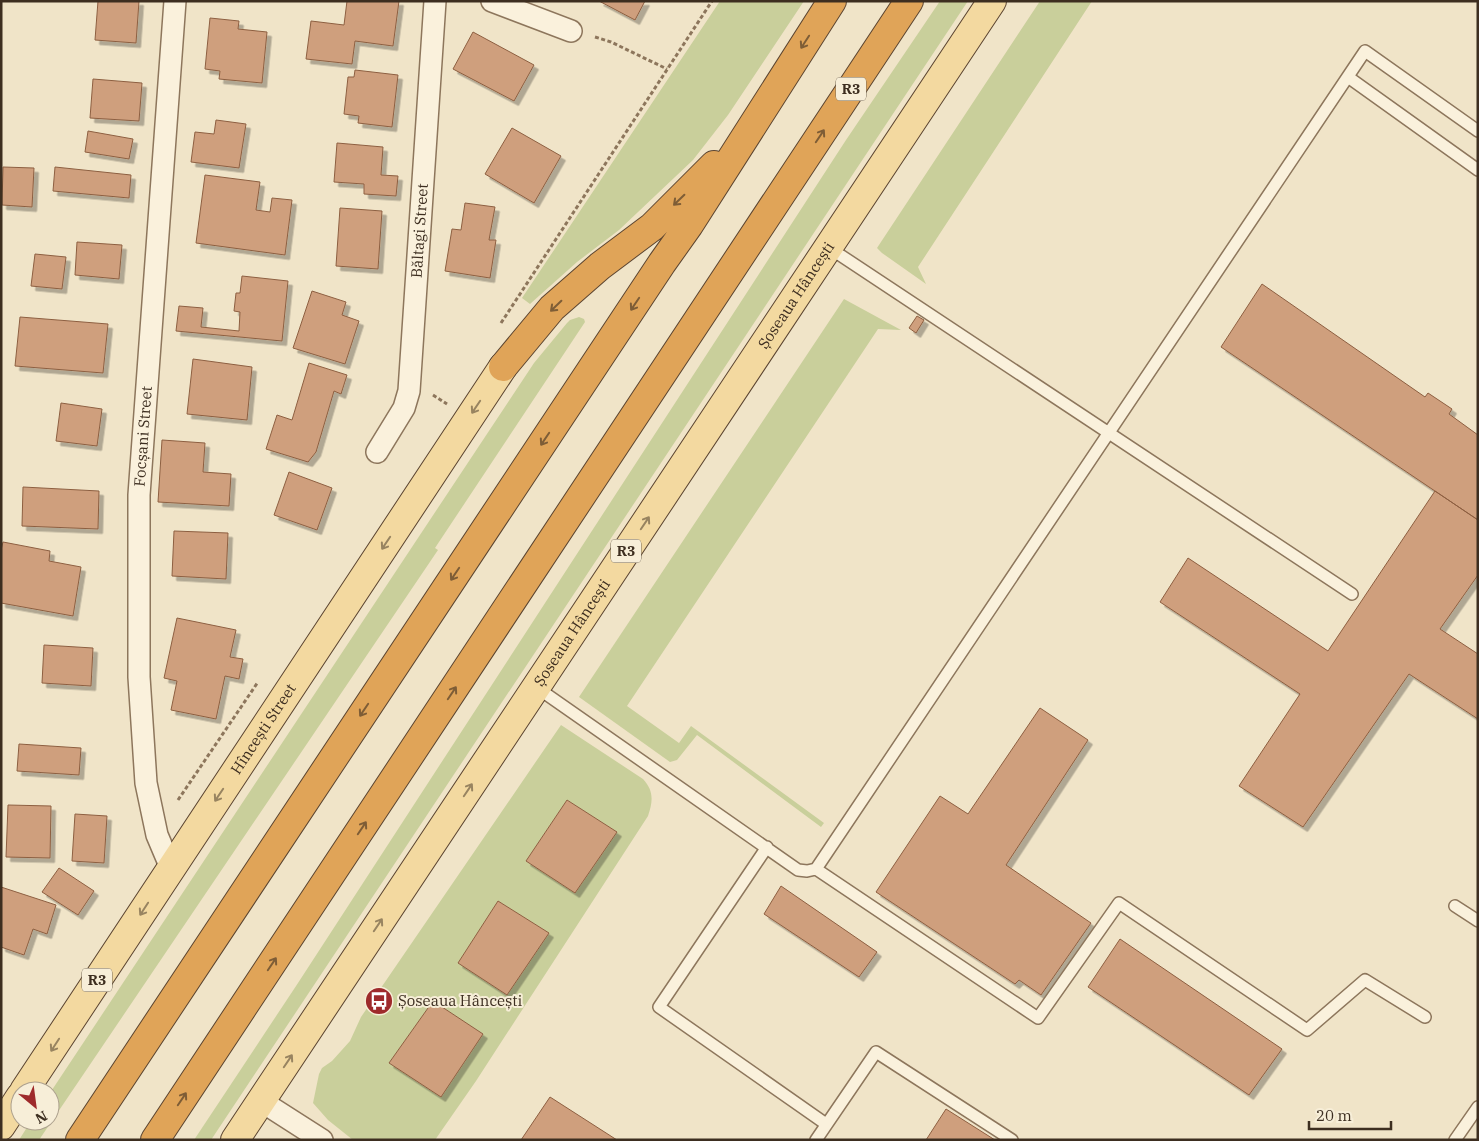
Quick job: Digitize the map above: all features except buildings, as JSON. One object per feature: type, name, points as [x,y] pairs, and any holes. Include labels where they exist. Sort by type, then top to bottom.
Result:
[{"type":"highway","name":"R3","points":[[80,1140],[689,225],[832,1]]},
{"type":"highway","name":"R3","points":[[155,1140],[909,1]]},
{"type":"highway","name":"R3","points":[[503,367],[552,308],[600,266],[652,227],[707,173],[769,98]]},
{"type":"main road","name":"Șoseaua Hâncești","points":[[235,1140],[992,1]]},
{"type":"main road","name":"Hîncești Street","points":[[31,1081],[503,367]]},
{"type":"main road","points":[[1,1126],[10,1112]]},
{"type":"street","name":"Focșani Street","points":[[171,868],[157,835],[146,783],[139,677],[139,495],[175,1]]},
{"type":"street","name":"Băltagi Street","points":[[377,452],[404,408],[409,392],[435,1]]},
{"type":"street","points":[[492,1],[570,31]]},
{"type":"street","points":[[261,1101],[322,1140]]},
{"type":"lane","points":[[536,687],[798,870],[816,869],[1365,51],[1478,131]]},
{"type":"lane","points":[[1348,77],[1478,170]]},
{"type":"lane","points":[[828,247],[1352,594]]},
{"type":"lane","points":[[767,847],[659,1007],[826,1124]]},
{"type":"lane","points":[[816,869],[1038,1018],[1119,903],[1307,1030],[1365,980],[1425,1017]]},
{"type":"lane","points":[[1455,906],[1478,921]]},
{"type":"lane","points":[[816,1140],[876,1052],[1012,1140]]},
{"type":"lane","points":[[1455,1140],[1478,1106]]},
{"type":"path","points":[[531,278],[712,1]]},
{"type":"path","points":[[570,31],[611,42],[667,69]]},
{"type":"green space","points":[[720,1],[804,1],[728,115],[693,160],[619,230],[577,262],[530,304],[522,298]]},
{"type":"green space","points":[[940,1],[968,1],[211,1140],[194,1140],[846,140]]},
{"type":"green space","points":[[1040,1],[1092,1],[918,267],[926,284],[877,248]]},
{"type":"green space","points":[[844,299],[901,330],[878,329],[627,706],[679,743],[691,726],[824,823],[821,827],[697,735],[677,760],[670,762],[579,697]]},
{"type":"green space","points":[[579,317],[584,319],[585,322],[435,548],[438,550],[60,1109],[60,1081],[58,1081],[534,363],[570,320]]},
{"type":"green space","points":[[561,725],[647,783],[651,792],[651,806],[648,816],[476,1081],[435,1140],[353,1140],[328,1120],[313,1103],[322,1068],[332,1061],[350,1041],[361,1017]],"holes":[[[567,800],[617,832],[575,893],[526,861]],[[498,901],[549,933],[507,995],[458,963]],[[433,1001],[483,1034],[441,1097],[389,1063]]]},
{"type":"green space","points":[[25,1131],[45,1131],[39,1140],[19,1140]]},
{"type":"place","name":"Șoseaua Hâncești","points":[[379,1001]]}]
